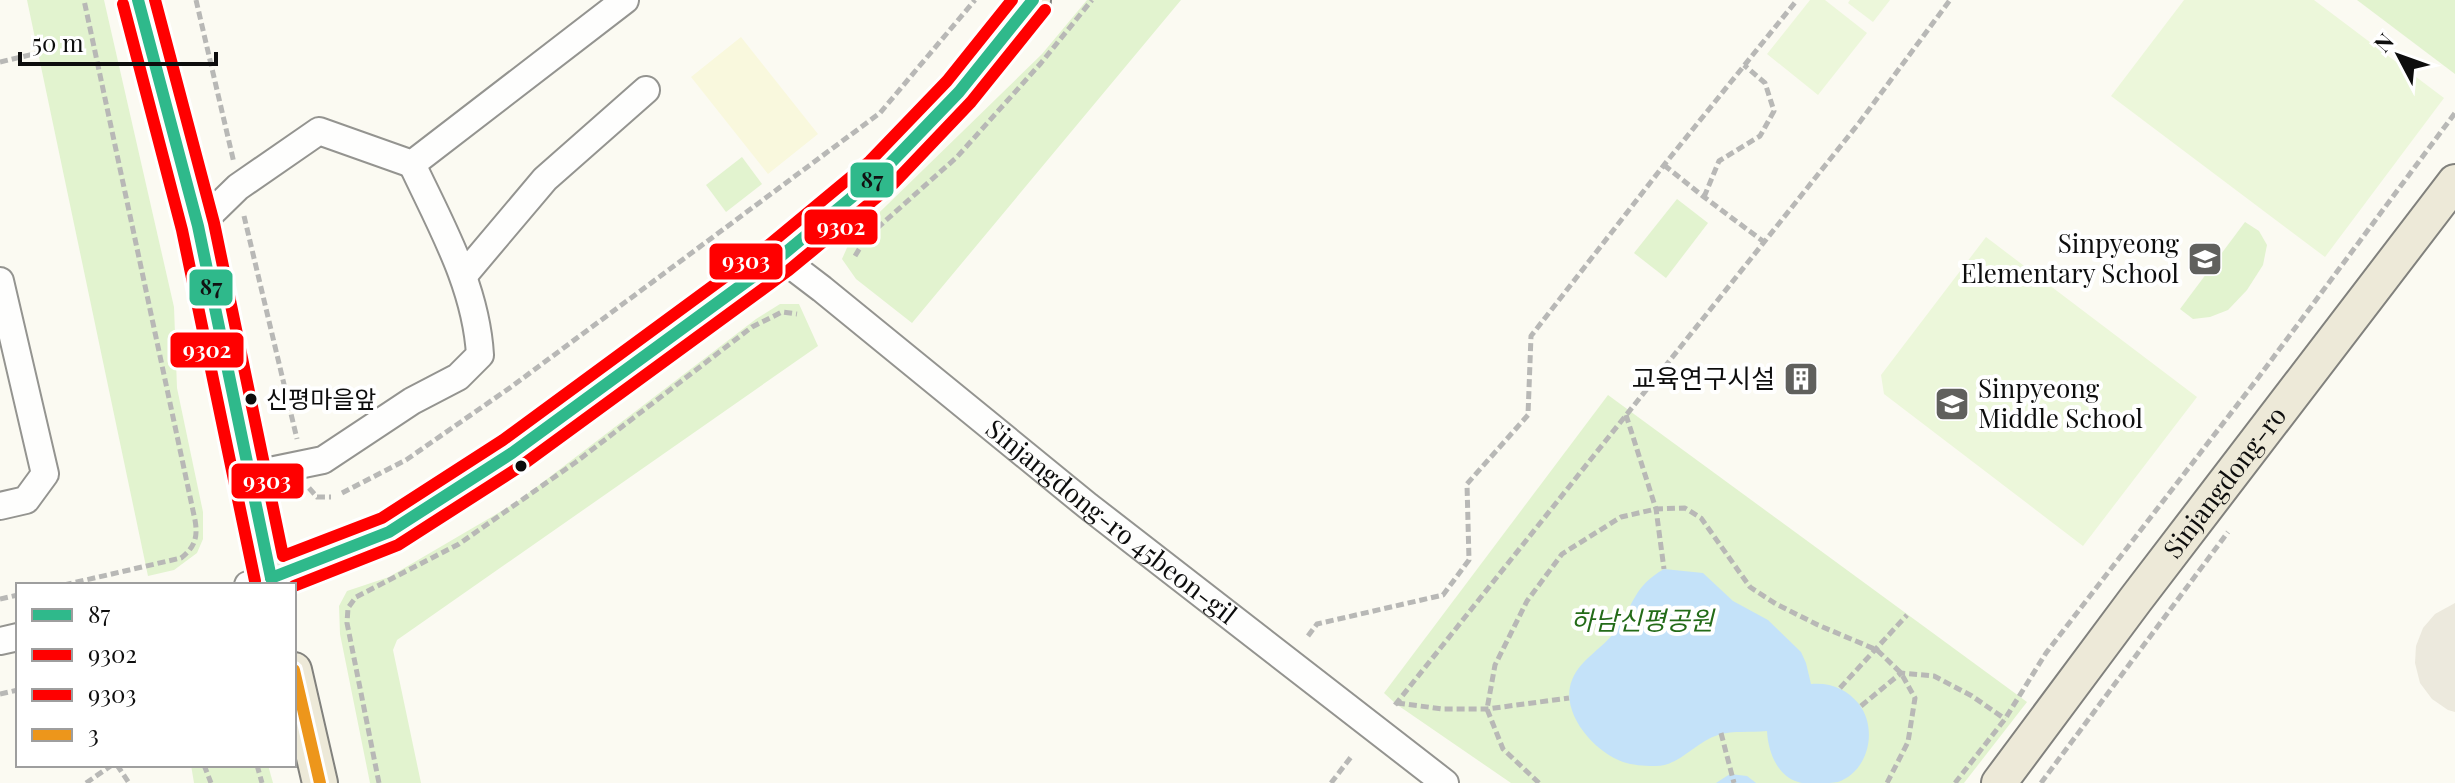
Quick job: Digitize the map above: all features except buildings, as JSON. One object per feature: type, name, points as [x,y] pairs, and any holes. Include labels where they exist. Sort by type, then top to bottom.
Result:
[{"type":"main road","points":[[138,0],[198,226],[250,475],[264,583],[402,524],[512,453],[780,257],[881,173],[959,92],[1033,0]]},
{"type":"main road","name":"Sinjangdong-ro","points":[[1999,783],[2455,182]]},
{"type":"main road","points":[[296,679],[320,783]]},
{"type":"street","points":[[412,164],[625,0]]},
{"type":"street","points":[[464,275],[545,179],[646,90]]},
{"type":"street","points":[[198,226],[238,187],[319,131],[412,164],[464,275],[478,333],[480,355],[458,377],[412,401],[323,460],[250,475]]},
{"type":"street","name":"Sinjangdong-ro 45beon-gil","points":[[780,257],[1088,506],[1445,783]]},
{"type":"street","points":[[0,281],[45,474],[26,500],[0,506]]},
{"type":"path","points":[[73,583],[181,558],[192,548],[196,535],[84,0]]},
{"type":"path","points":[[196,0],[303,465],[312,494],[324,499],[331,497]]},
{"type":"path","points":[[342,493],[406,460],[511,387],[880,113],[975,0]]},
{"type":"path","points":[[855,256],[866,238],[957,157],[1041,63],[1092,0]]},
{"type":"path","points":[[1308,636],[1317,624],[1443,595],[1469,560],[1467,484],[1528,415],[1531,336],[1797,0]]},
{"type":"path","points":[[1569,698],[1487,709],[1443,709],[1396,704],[1859,123],[1950,0]]},
{"type":"path","points":[[0,62],[38,53]]},
{"type":"path","points":[[1704,197],[1719,161],[1760,136],[1774,111],[1765,83],[1744,65]]},
{"type":"path","points":[[1955,783],[2005,719],[2046,653],[2258,378],[2455,113]]},
{"type":"path","points":[[1664,165],[1764,242]]},
{"type":"path","points":[[379,783],[347,619],[348,608],[356,597],[459,544],[576,462],[752,327],[782,312],[797,314]]},
{"type":"path","points":[[1626,415],[1656,509],[1664,569]]},
{"type":"path","points":[[1539,783],[1503,749],[1487,709],[1495,665],[1527,601],[1562,554],[1621,517],[1656,509],[1685,508],[1701,518],[1750,587],[1818,625],[1877,650],[1901,673],[1915,698],[1908,742],[1887,783]]},
{"type":"path","points":[[1840,688],[1907,615]]},
{"type":"path","points":[[1861,706],[1901,673],[1934,676],[1972,696],[2005,719]]},
{"type":"path","points":[[1721,733],[1734,783]]},
{"type":"path","points":[[1331,783],[1351,757]]},
{"type":"path","points":[[86,783],[112,767]]},
{"type":"path","points":[[117,767],[129,783]]},
{"type":"green space","points":[[27,0],[104,0],[174,307],[177,388],[203,512],[203,539],[197,553],[174,570],[148,576]]},
{"type":"green space","points":[[1087,0],[1181,0],[912,323],[856,279],[842,259],[850,241],[1042,54]]},
{"type":"green space","points":[[1810,0],[1825,0],[1867,33],[1818,95],[1767,54]]},
{"type":"green space","points":[[1850,0],[1890,0],[1873,22],[1848,3]]},
{"type":"green space","points":[[2184,0],[2314,0],[2444,98],[2325,257],[2111,96]]},
{"type":"green space","points":[[2357,0],[2455,0],[2455,74]]},
{"type":"green space","points":[[741,37],[818,134],[768,174],[691,77]]},
{"type":"green space","points":[[742,157],[762,184],[726,212],[706,185]]},
{"type":"green space","points":[[1677,199],[1708,223],[1666,278],[1634,253]]},
{"type":"green space","points":[[2245,222],[2259,231],[2267,245],[2263,265],[2247,290],[2228,310],[2193,319],[2180,309]]},
{"type":"green space","points":[[1986,237],[2197,397],[2083,546],[1884,394],[1881,375]]},
{"type":"green space","points":[[780,304],[799,304],[818,346],[397,640],[393,650],[421,783],[370,783],[340,634],[339,606],[347,591],[389,577],[517,502],[756,319]]},
{"type":"green space","name":"하남신평공원","points":[[1608,395],[2027,702],[1964,783],[1511,783],[1384,693]]},
{"type":"green space","points":[[191,767],[269,767],[273,783],[194,783]]},
{"type":"shaded area","points":[[2455,603],[2455,712],[2432,699],[2420,683],[2415,663],[2416,646],[2423,628],[2435,614]]},
{"type":"water","points":[[1664,569],[1703,573],[1733,601],[1768,620],[1801,652],[1811,684],[1838,688],[1859,704],[1865,714],[1869,737],[1863,759],[1849,777],[1827,783],[1794,780],[1776,763],[1767,731],[1718,735],[1662,766],[1623,762],[1591,740],[1570,705],[1572,680],[1581,666],[1616,630],[1640,589]]},
{"type":"water","points":[[1730,774],[1747,776],[1756,783],[1716,783]]},
{"type":"transit line","name":"87","points":[[138,0],[198,226],[271,578]]},
{"type":"transit line","name":"9303","points":[[155,0],[214,223],[283,556],[382,518],[503,440],[770,244],[870,161],[947,81],[1012,0]]},
{"type":"transit line","name":"87","points":[[271,578],[389,532],[512,453],[780,257],[881,173],[959,92],[1033,0]]},
{"type":"transit line","name":"9302","points":[[123,4],[182,230],[255,581]]},
{"type":"transit line","name":"9302","points":[[296,585],[398,545],[521,466],[789,270],[893,184],[971,102],[1045,10]]},
{"type":"transit line","name":"3","points":[[296,679],[320,783]]},
{"type":"place","name":"Sinpyeong Elementary School","points":[[2205,259]]},
{"type":"place","name":"교육연구시설","points":[[1801,379]]},
{"type":"place","name":"신평마을앞","points":[[251,399]]},
{"type":"place","name":"Sinpyeong Middle School","points":[[1952,404]]}]
